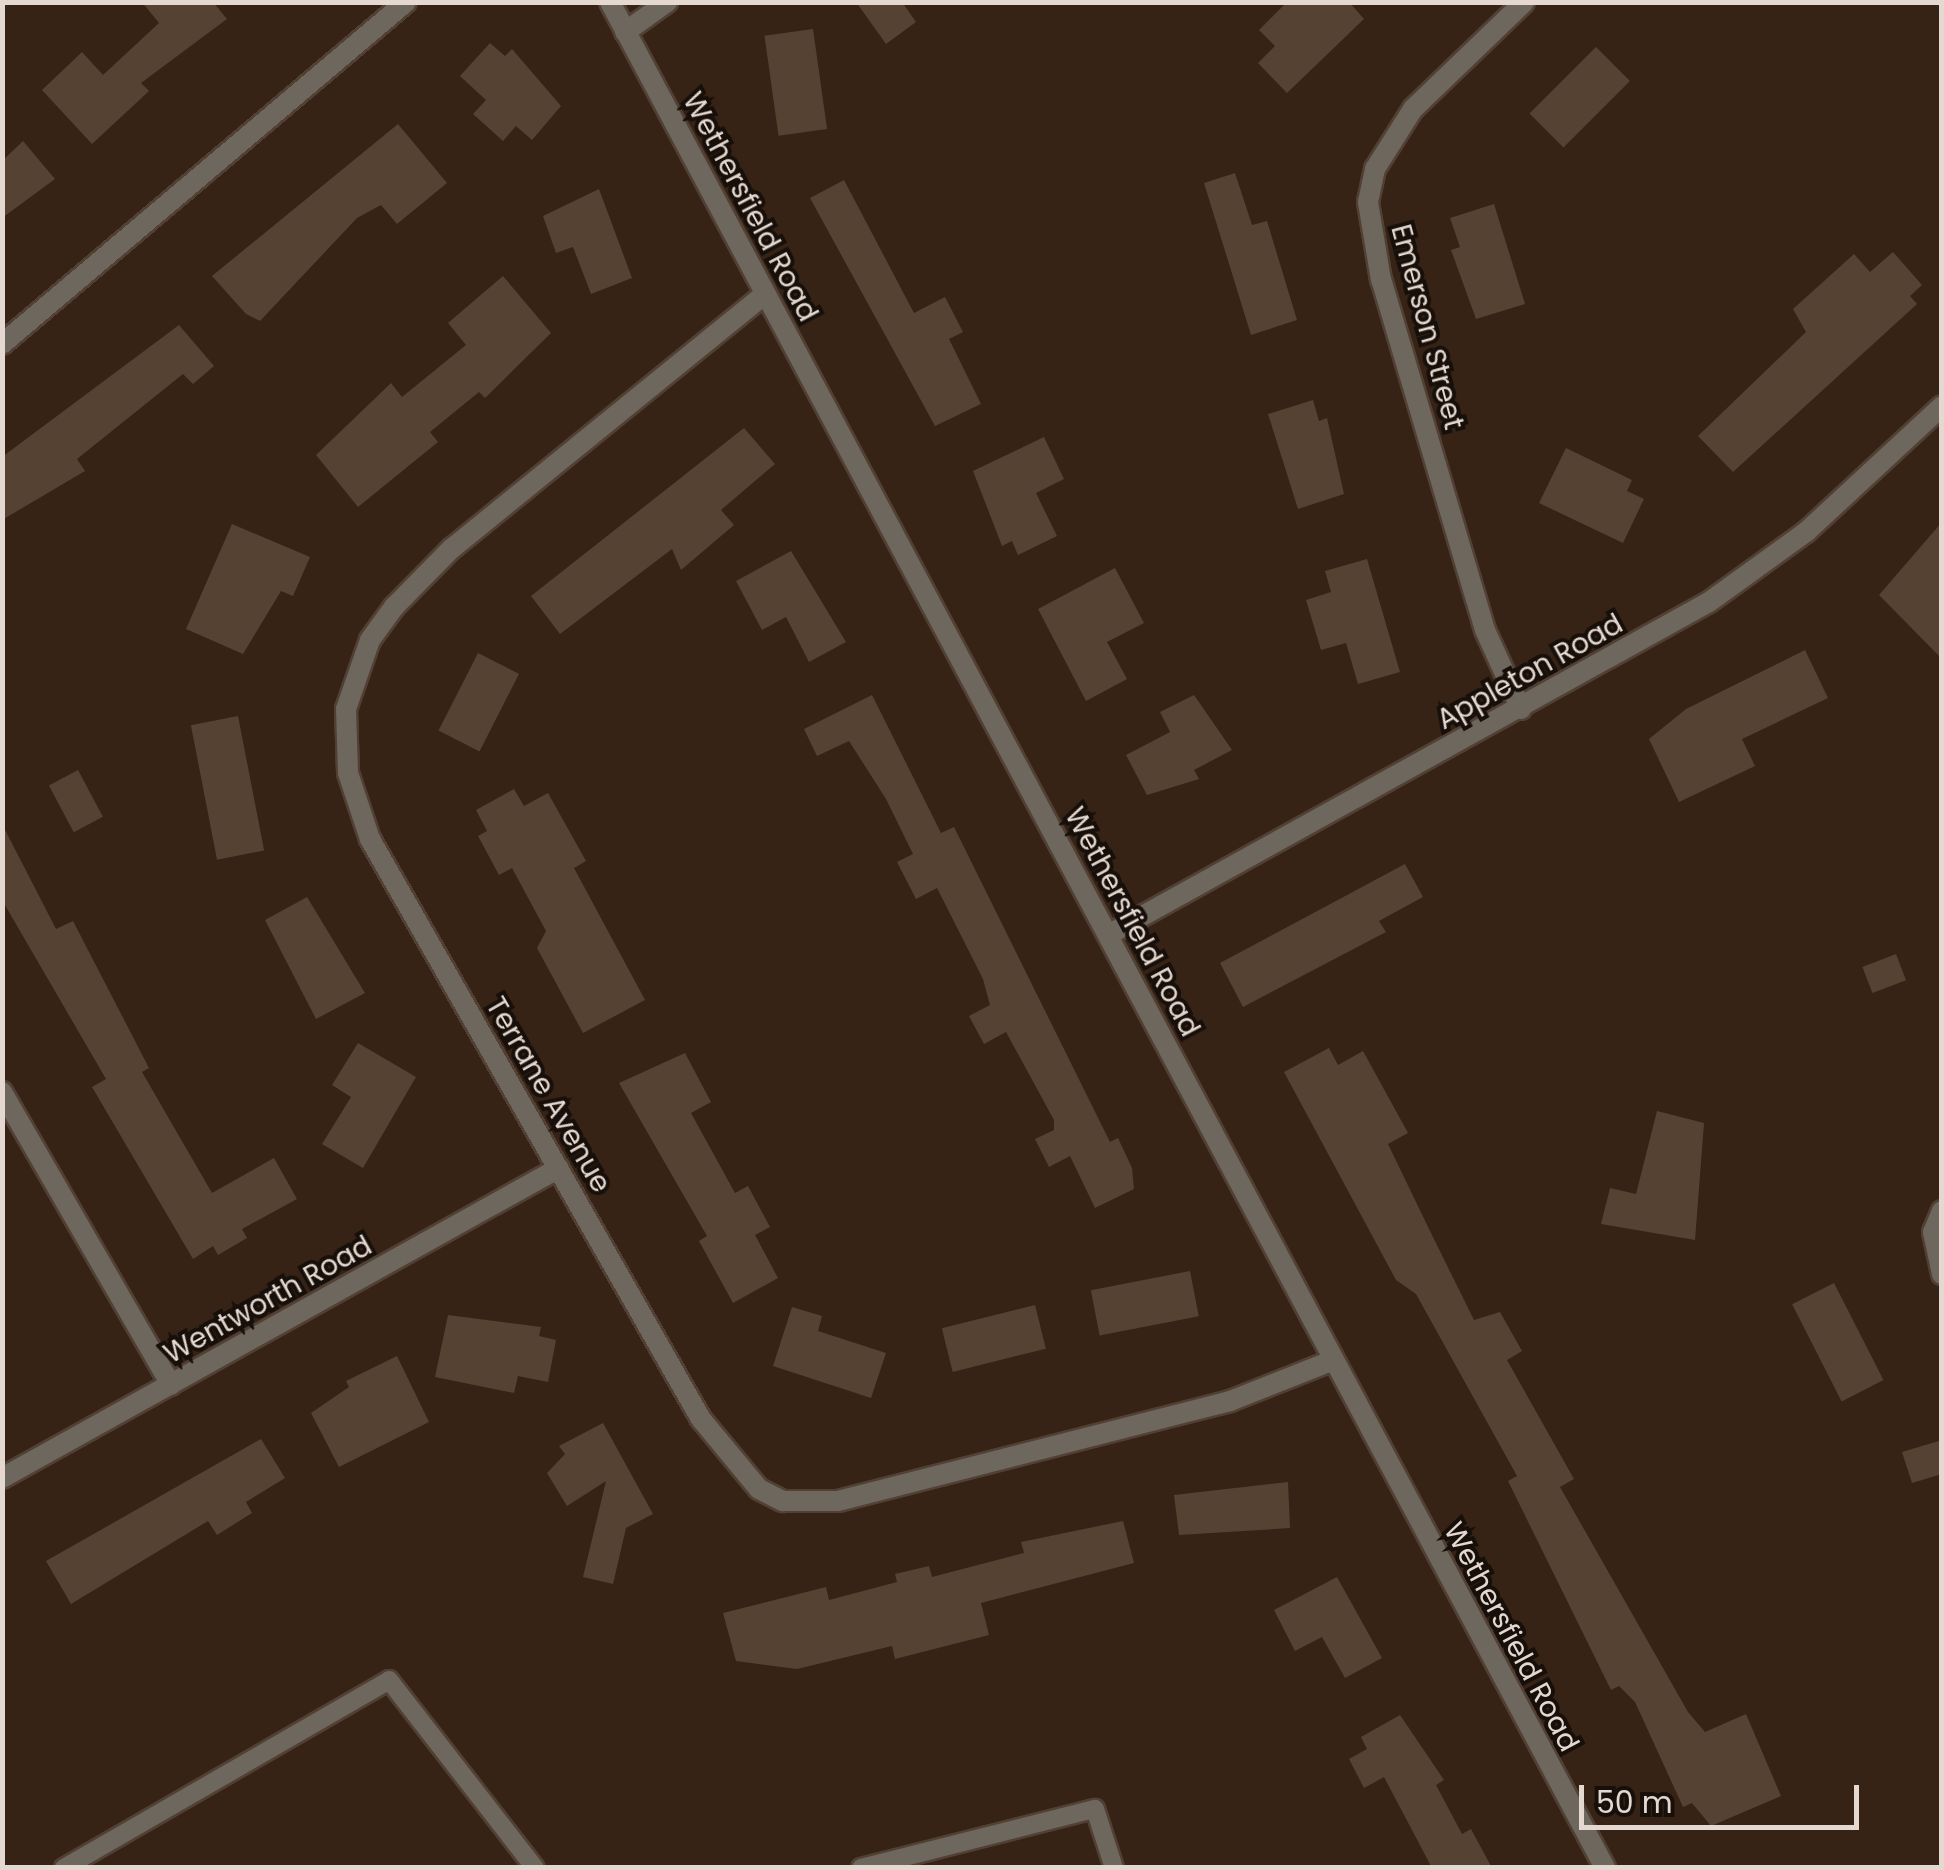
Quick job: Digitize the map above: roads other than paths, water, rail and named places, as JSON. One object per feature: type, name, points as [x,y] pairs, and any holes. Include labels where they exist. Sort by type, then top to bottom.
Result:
[{"type":"street","points":[[2,344],[406,2]]},
{"type":"street","name":"Wethersfield Road","points":[[610,2],[1605,1868]]},
{"type":"street","points":[[626,32],[667,2]]},
{"type":"street","name":"Emerson Street","points":[[1521,709],[1485,630],[1381,280],[1368,202],[1375,170],[1413,109],[1524,2]]},
{"type":"street","name":"Terrane Avenue","points":[[766,294],[421,577],[370,640],[346,708],[348,773],[370,839],[711,1435],[740,1473],[783,1501],[824,1503],[1230,1401],[1332,1361]]},
{"type":"street","name":"Appleton Road","points":[[1108,935],[1521,709],[1764,566],[1942,406]]},
{"type":"street","points":[[2,1092],[171,1385]]},
{"type":"street","name":"Wentworth Road","points":[[2,1478],[559,1168]]},
{"type":"street","points":[[1942,1211],[1933,1232],[1942,1274]]},
{"type":"lane","points":[[64,1868],[389,1680],[535,1868]]},
{"type":"lane","points":[[861,1868],[1095,1809],[1114,1868]]}]
